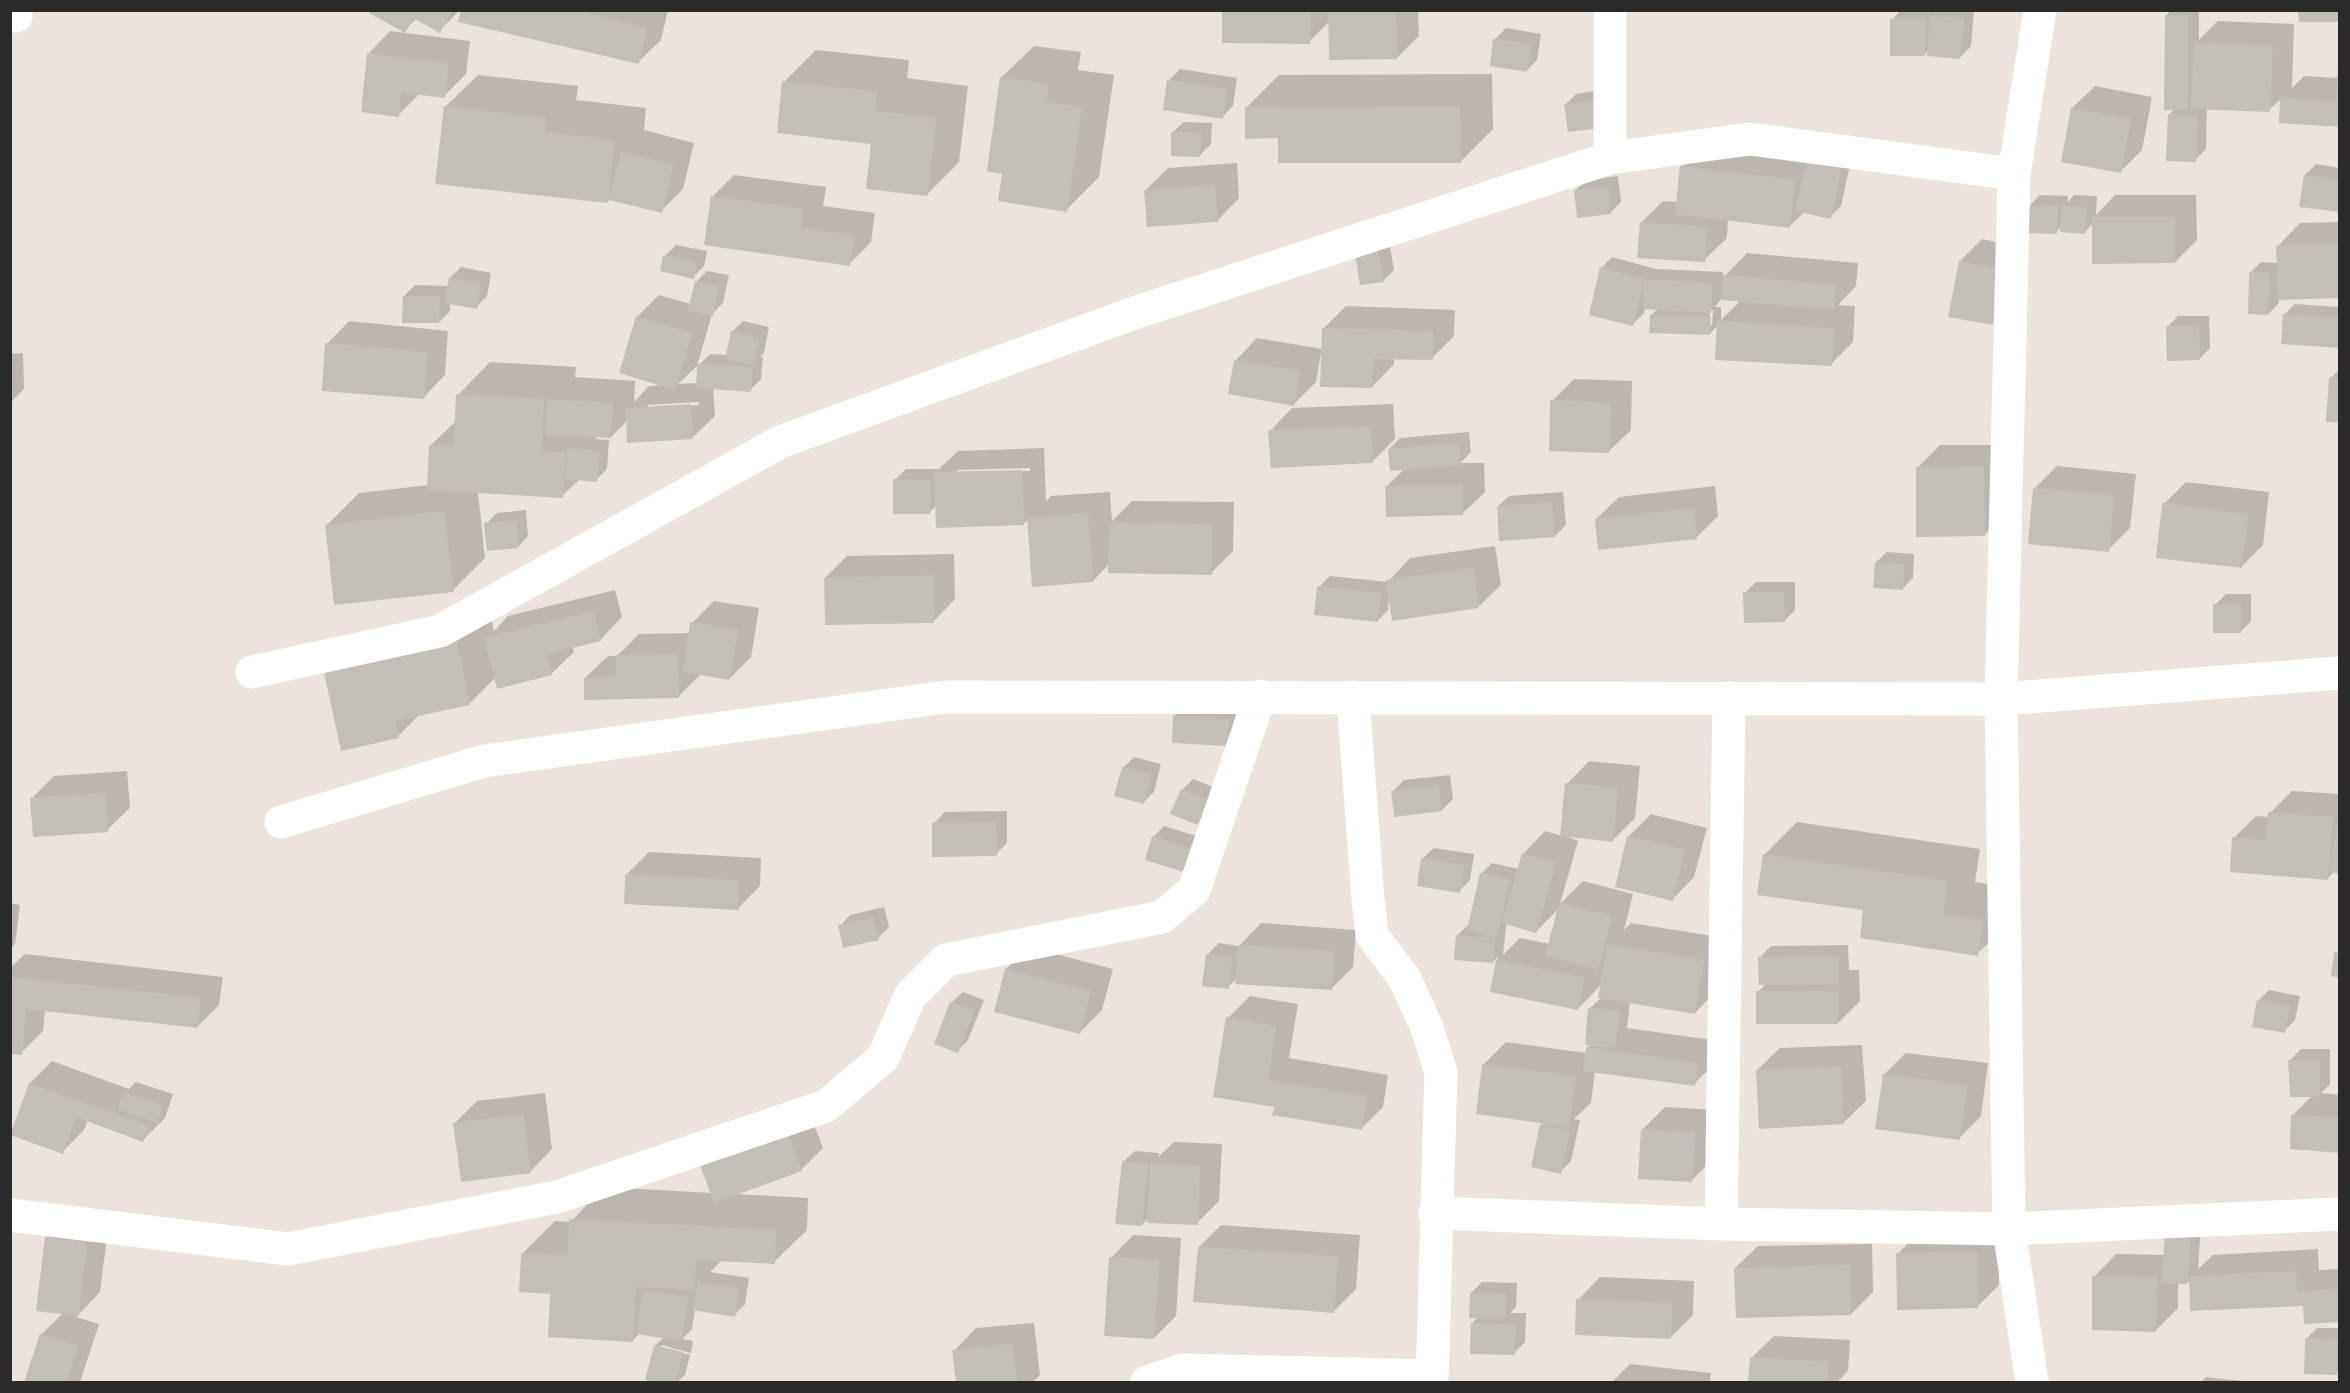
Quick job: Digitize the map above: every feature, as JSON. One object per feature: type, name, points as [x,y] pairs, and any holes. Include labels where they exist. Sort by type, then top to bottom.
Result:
[{"type":"street","points":[[1610,10],[1610,158]]},
{"type":"street","points":[[2032,1383],[2009,1229],[2001,699],[2014,174],[2040,10]]},
{"type":"street","points":[[252,672],[440,631],[780,442],[1137,312],[1610,158],[1750,139],[2014,174]]},
{"type":"street","points":[[281,822],[484,761],[946,697],[2001,699],[2340,673]]},
{"type":"street","points":[[10,1215],[288,1249],[557,1197],[826,1106],[883,1058],[910,996],[946,960],[1162,917],[1194,890],[1260,696]]},
{"type":"street","points":[[1147,1383],[1183,1370],[1432,1379],[1435,1213],[1441,1072],[1427,1028],[1405,979],[1372,935],[1353,697]]},
{"type":"street","points":[[1721,1224],[1729,698]]},
{"type":"street","points":[[1435,1213],[1721,1224],[2009,1229],[2340,1214]]},
{"type":"building","points":[[370,10],[452,10],[440,33],[413,18],[405,33],[369,13]]},
{"type":"building","points":[[461,10],[574,10],[647,28],[639,64],[458,22]]},
{"type":"building","points":[[1222,10],[1310,10],[1310,44],[1222,43]]},
{"type":"building","points":[[1328,10],[1396,10],[1397,59],[1329,60]]},
{"type":"building","points":[[2298,10],[2340,10],[2340,22],[2299,22]]},
{"type":"building","points":[[2165,15],[2188,15],[2188,110],[2164,110]]},
{"type":"building","points":[[1930,16],[1964,18],[1960,59],[1927,56]]},
{"type":"building","points":[[1890,19],[1925,19],[1925,56],[1890,56]]},
{"type":"building","points":[[1493,39],[1531,44],[1527,72],[1490,66]]},
{"type":"building","points":[[2194,42],[2273,46],[2270,112],[2191,109]]},
{"type":"building","points":[[367,53],[449,63],[445,98],[401,93],[399,117],[361,112]]},
{"type":"building","points":[[2338,66],[2340,66],[2340,127],[2279,123],[2280,97],[2336,102]]},
{"type":"building","points":[[1000,77],[1049,84],[1046,102],[1082,107],[1067,212],[998,201],[1002,174],[987,171]]},
{"type":"building","points":[[1167,80],[1227,89],[1223,119],[1163,110]]},
{"type":"building","points":[[782,81],[877,92],[875,111],[936,118],[928,196],[866,189],[871,144],[777,133]]},
{"type":"building","points":[[1598,100],[1601,128],[1568,132],[1564,104]]},
{"type":"building","points":[[444,106],[546,118],[545,132],[614,140],[608,203],[435,184]]},
{"type":"building","points":[[1460,106],[1461,163],[1278,163],[1278,138],[1245,139],[1245,107]]},
{"type":"building","points":[[2071,108],[2131,119],[2121,173],[2061,162]]},
{"type":"building","points":[[2168,114],[2197,115],[2196,162],[2166,161]]},
{"type":"building","points":[[1171,132],[1202,133],[1200,157],[1171,156]]},
{"type":"building","points":[[621,152],[673,165],[662,213],[609,200]]},
{"type":"building","points":[[1808,154],[1843,161],[1831,219],[1795,211]]},
{"type":"building","points":[[1680,166],[1795,180],[1790,228],[1675,214]]},
{"type":"building","points":[[2304,175],[2340,180],[2340,212],[2299,207]]},
{"type":"building","points":[[1215,185],[1218,222],[1147,227],[1144,190]]},
{"type":"building","points":[[1608,186],[1611,214],[1577,218],[1574,190]]},
{"type":"building","points":[[711,196],[804,209],[801,228],[854,235],[850,266],[704,245]]},
{"type":"building","points":[[2027,205],[2058,206],[2057,234],[2026,233]]},
{"type":"building","points":[[2062,205],[2086,207],[2085,234],[2060,232]]},
{"type":"building","points":[[2092,217],[2175,217],[2175,263],[2092,264]]},
{"type":"building","points":[[1640,222],[1707,227],[1705,262],[1637,258]]},
{"type":"building","points":[[2340,243],[2340,298],[2278,300],[2276,245]]},
{"type":"building","points":[[1378,251],[1384,282],[1360,285],[1355,254]]},
{"type":"building","points":[[663,255],[697,262],[694,279],[660,271]]},
{"type":"building","points":[[1959,261],[2003,270],[1994,325],[1948,317]]},
{"type":"building","points":[[1600,267],[1644,279],[1633,326],[1589,315]]},
{"type":"building","points":[[2249,272],[2270,273],[2268,315],[2248,314]]},
{"type":"building","points":[[1723,275],[1836,285],[1834,310],[1722,300]]},
{"type":"building","points":[[449,277],[481,283],[477,309],[444,303]]},
{"type":"building","points":[[1644,279],[1713,283],[1711,313],[1643,309]]},
{"type":"building","points":[[695,281],[719,286],[713,316],[688,311]]},
{"type":"building","points":[[403,296],[440,296],[439,323],[402,323]]},
{"type":"building","points":[[2283,314],[2340,318],[2340,348],[2281,344]]},
{"type":"building","points":[[1650,315],[1711,317],[1710,335],[1649,333]]},
{"type":"building","points":[[636,316],[692,333],[675,390],[619,373]]},
{"type":"building","points":[[1717,321],[1834,328],[1832,366],[1715,360]]},
{"type":"building","points":[[2166,326],[2199,326],[2200,360],[2167,361]]},
{"type":"building","points":[[1322,328],[1433,331],[1433,360],[1373,359],[1372,388],[1320,387]]},
{"type":"building","points":[[731,331],[759,338],[753,365],[725,359]]},
{"type":"building","points":[[325,343],[427,352],[424,399],[322,391]]},
{"type":"building","points":[[1234,360],[1300,371],[1294,406],[1228,394]]},
{"type":"building","points":[[697,364],[753,367],[751,392],[696,388]]},
{"type":"building","points":[[2329,377],[2340,378],[2340,423],[2326,422]]},
{"type":"building","points":[[456,394],[544,399],[541,452],[566,453],[563,498],[427,490],[429,445],[454,446]]},
{"type":"building","points":[[548,399],[613,403],[611,438],[545,435]]},
{"type":"building","points":[[1550,400],[1611,403],[1609,453],[1549,451]]},
{"type":"building","points":[[691,404],[693,439],[627,443],[626,408]]},
{"type":"building","points":[[1371,426],[1373,463],[1271,468],[1268,430]]},
{"type":"building","points":[[1459,442],[1461,465],[1390,471],[1388,449]]},
{"type":"building","points":[[567,448],[599,451],[597,482],[565,479]]},
{"type":"building","points":[[1984,466],[1985,536],[1916,537],[1916,467]]},
{"type":"building","points":[[1022,470],[1024,525],[936,528],[934,472]]},
{"type":"building","points":[[893,479],[931,480],[930,514],[893,514]]},
{"type":"building","points":[[1462,485],[1463,515],[1386,517],[1385,486]]},
{"type":"building","points":[[2033,488],[2114,495],[2109,552],[2028,544]]},
{"type":"building","points":[[1552,502],[1555,537],[1499,541],[1497,506]]},
{"type":"building","points":[[2162,503],[2248,514],[2242,568],[2156,558]]},
{"type":"building","points":[[1694,508],[1697,539],[1598,550],[1595,519]]},
{"type":"building","points":[[444,511],[454,592],[334,605],[325,525]]},
{"type":"building","points":[[1088,513],[1093,582],[1032,587],[1027,518]]},
{"type":"building","points":[[516,521],[518,548],[487,551],[484,523]]},
{"type":"building","points":[[1109,522],[1212,524],[1212,575],[1108,573]]},
{"type":"building","points":[[1875,562],[1904,564],[1903,590],[1873,588]]},
{"type":"building","points":[[1473,568],[1479,608],[1392,621],[1386,580]]},
{"type":"building","points":[[933,575],[934,623],[825,625],[824,578]]},
{"type":"building","points":[[1317,586],[1381,593],[1378,622],[1314,615]]},
{"type":"building","points":[[1743,592],[1784,592],[1785,622],[1744,623]]},
{"type":"building","points":[[2213,604],[2241,604],[2241,633],[2213,633]]},
{"type":"building","points":[[593,611],[601,641],[547,654],[552,675],[497,689],[484,638]]},
{"type":"building","points":[[690,622],[738,630],[729,680],[683,672]]},
{"type":"building","points":[[457,640],[470,705],[395,721],[399,738],[341,751],[323,668]]},
{"type":"building","points":[[677,654],[679,698],[584,700],[584,678],[616,676],[616,655]]},
{"type":"building","points":[[1173,715],[1229,719],[1227,746],[1172,743]]},
{"type":"building","points":[[1122,767],[1151,774],[1144,804],[1114,796]]},
{"type":"building","points":[[1565,783],[1618,788],[1613,842],[1560,836]]},
{"type":"building","points":[[1439,785],[1442,811],[1394,817],[1391,791]]},
{"type":"building","points":[[1181,789],[1208,800],[1198,825],[1170,814]]},
{"type":"building","points":[[105,793],[108,832],[33,837],[30,798]]},
{"type":"building","points":[[2268,812],[2333,817],[2328,880],[2230,872],[2232,837],[2266,840]]},
{"type":"building","points":[[2338,819],[2340,819],[2340,874],[2329,872]]},
{"type":"building","points":[[996,822],[997,856],[932,857],[932,823]]},
{"type":"building","points":[[1152,836],[1190,848],[1184,872],[1145,860]]},
{"type":"building","points":[[1627,836],[1685,850],[1673,901],[1615,887]]},
{"type":"building","points":[[1522,853],[1556,863],[1536,933],[1502,923]]},
{"type":"building","points":[[1763,854],[1948,881],[1943,914],[1983,920],[1978,956],[1860,938],[1863,910],[1757,895]]},
{"type":"building","points":[[1421,858],[1464,865],[1460,893],[1417,886]]},
{"type":"building","points":[[1480,873],[1510,880],[1497,937],[1467,930]]},
{"type":"building","points":[[625,874],[739,880],[739,910],[624,904]]},
{"type":"building","points":[[1559,903],[1612,916],[1598,970],[1545,956]]},
{"type":"building","points":[[873,917],[879,940],[843,948],[838,925]]},
{"type":"building","points":[[1456,935],[1495,938],[1493,963],[1454,960]]},
{"type":"building","points":[[1607,944],[1704,960],[1695,1014],[1598,998]]},
{"type":"building","points":[[1238,945],[1334,951],[1332,990],[1235,984]]},
{"type":"building","points":[[2334,952],[2340,953],[2340,978],[2331,976]]},
{"type":"building","points":[[1206,954],[1232,957],[1229,989],[1202,986]]},
{"type":"building","points":[[1838,956],[1838,984],[1759,985],[1758,957]]},
{"type":"building","points":[[1496,960],[1584,977],[1578,1010],[1490,992]]},
{"type":"building","points":[[1005,969],[1091,991],[1080,1034],[994,1012]]},
{"type":"building","points":[[10,977],[201,998],[198,1028],[26,1009],[22,1055],[10,1054]]},
{"type":"building","points":[[1756,991],[1838,991],[1838,1024],[1756,1024]]},
{"type":"building","points":[[2257,1000],[2290,1006],[2285,1033],[2252,1027]]},
{"type":"building","points":[[950,1002],[974,1011],[958,1053],[934,1044]]},
{"type":"building","points":[[1588,1008],[1620,1011],[1615,1048],[1585,1045]]},
{"type":"building","points":[[1226,1017],[1276,1026],[1268,1080],[1367,1096],[1362,1130],[1272,1115],[1274,1107],[1213,1097]]},
{"type":"building","points":[[1586,1047],[1698,1063],[1695,1086],[1583,1071]]},
{"type":"building","points":[[2288,1060],[2320,1060],[2320,1097],[2290,1097]]},
{"type":"building","points":[[1482,1064],[1576,1076],[1569,1127],[1476,1114]]},
{"type":"building","points":[[1841,1066],[1844,1124],[1759,1129],[1756,1070]]},
{"type":"building","points":[[1883,1074],[1967,1085],[1960,1140],[1875,1129]]},
{"type":"building","points":[[29,1083],[149,1126],[143,1142],[76,1117],[63,1154],[10,1135]]},
{"type":"building","points":[[123,1092],[163,1105],[157,1123],[118,1109]]},
{"type":"building","points":[[523,1114],[531,1173],[461,1182],[453,1123]]},
{"type":"building","points":[[2291,1115],[2340,1118],[2340,1153],[2290,1149]]},
{"type":"building","points":[[1540,1124],[1570,1131],[1561,1174],[1531,1167]]},
{"type":"building","points":[[784,1125],[802,1171],[714,1203],[697,1157]]},
{"type":"building","points":[[1641,1129],[1695,1132],[1692,1182],[1638,1179]]},
{"type":"building","points":[[1122,1161],[1148,1164],[1142,1226],[1115,1224]]},
{"type":"building","points":[[1150,1163],[1200,1166],[1198,1225],[1147,1223]]},
{"type":"building","points":[[569,1219],[776,1230],[775,1264],[696,1260],[694,1290],[636,1287],[633,1342],[548,1337],[550,1294],[519,1292],[521,1253],[568,1255]]},
{"type":"building","points":[[2165,1232],[2191,1234],[2187,1284],[2162,1283]]},
{"type":"building","points":[[45,1237],[87,1242],[79,1316],[36,1311]]},
{"type":"building","points":[[1198,1247],[1338,1256],[1334,1313],[1193,1302]]},
{"type":"building","points":[[1977,1252],[1978,1308],[1897,1310],[1896,1253]]},
{"type":"building","points":[[1109,1257],[1159,1260],[1154,1339],[1104,1336]]},
{"type":"building","points":[[1850,1265],[1851,1315],[1736,1318],[1734,1268]]},
{"type":"building","points":[[2296,1271],[2297,1291],[2340,1289],[2340,1322],[2304,1324],[2303,1306],[2190,1311],[2189,1276]]},
{"type":"building","points":[[2092,1276],[2157,1277],[2156,1332],[2092,1330]]},
{"type":"building","points":[[698,1282],[739,1288],[735,1317],[693,1310]]},
{"type":"building","points":[[643,1290],[688,1297],[681,1341],[636,1334]]},
{"type":"building","points":[[1470,1293],[1506,1294],[1506,1319],[1469,1318]]},
{"type":"building","points":[[1576,1299],[1672,1303],[1671,1339],[1575,1335]]},
{"type":"building","points":[[1471,1323],[1516,1324],[1515,1355],[1470,1354]]},
{"type":"building","points":[[40,1334],[78,1346],[66,1382],[24,1382]]},
{"type":"building","points":[[2305,1338],[2337,1339],[2337,1375],[2304,1374]]},
{"type":"building","points":[[1012,1344],[1017,1382],[956,1382],[952,1350]]},
{"type":"building","points":[[654,1345],[683,1352],[676,1382],[645,1380]]},
{"type":"building","points":[[1750,1357],[1829,1362],[1827,1382],[1748,1382]]}]
